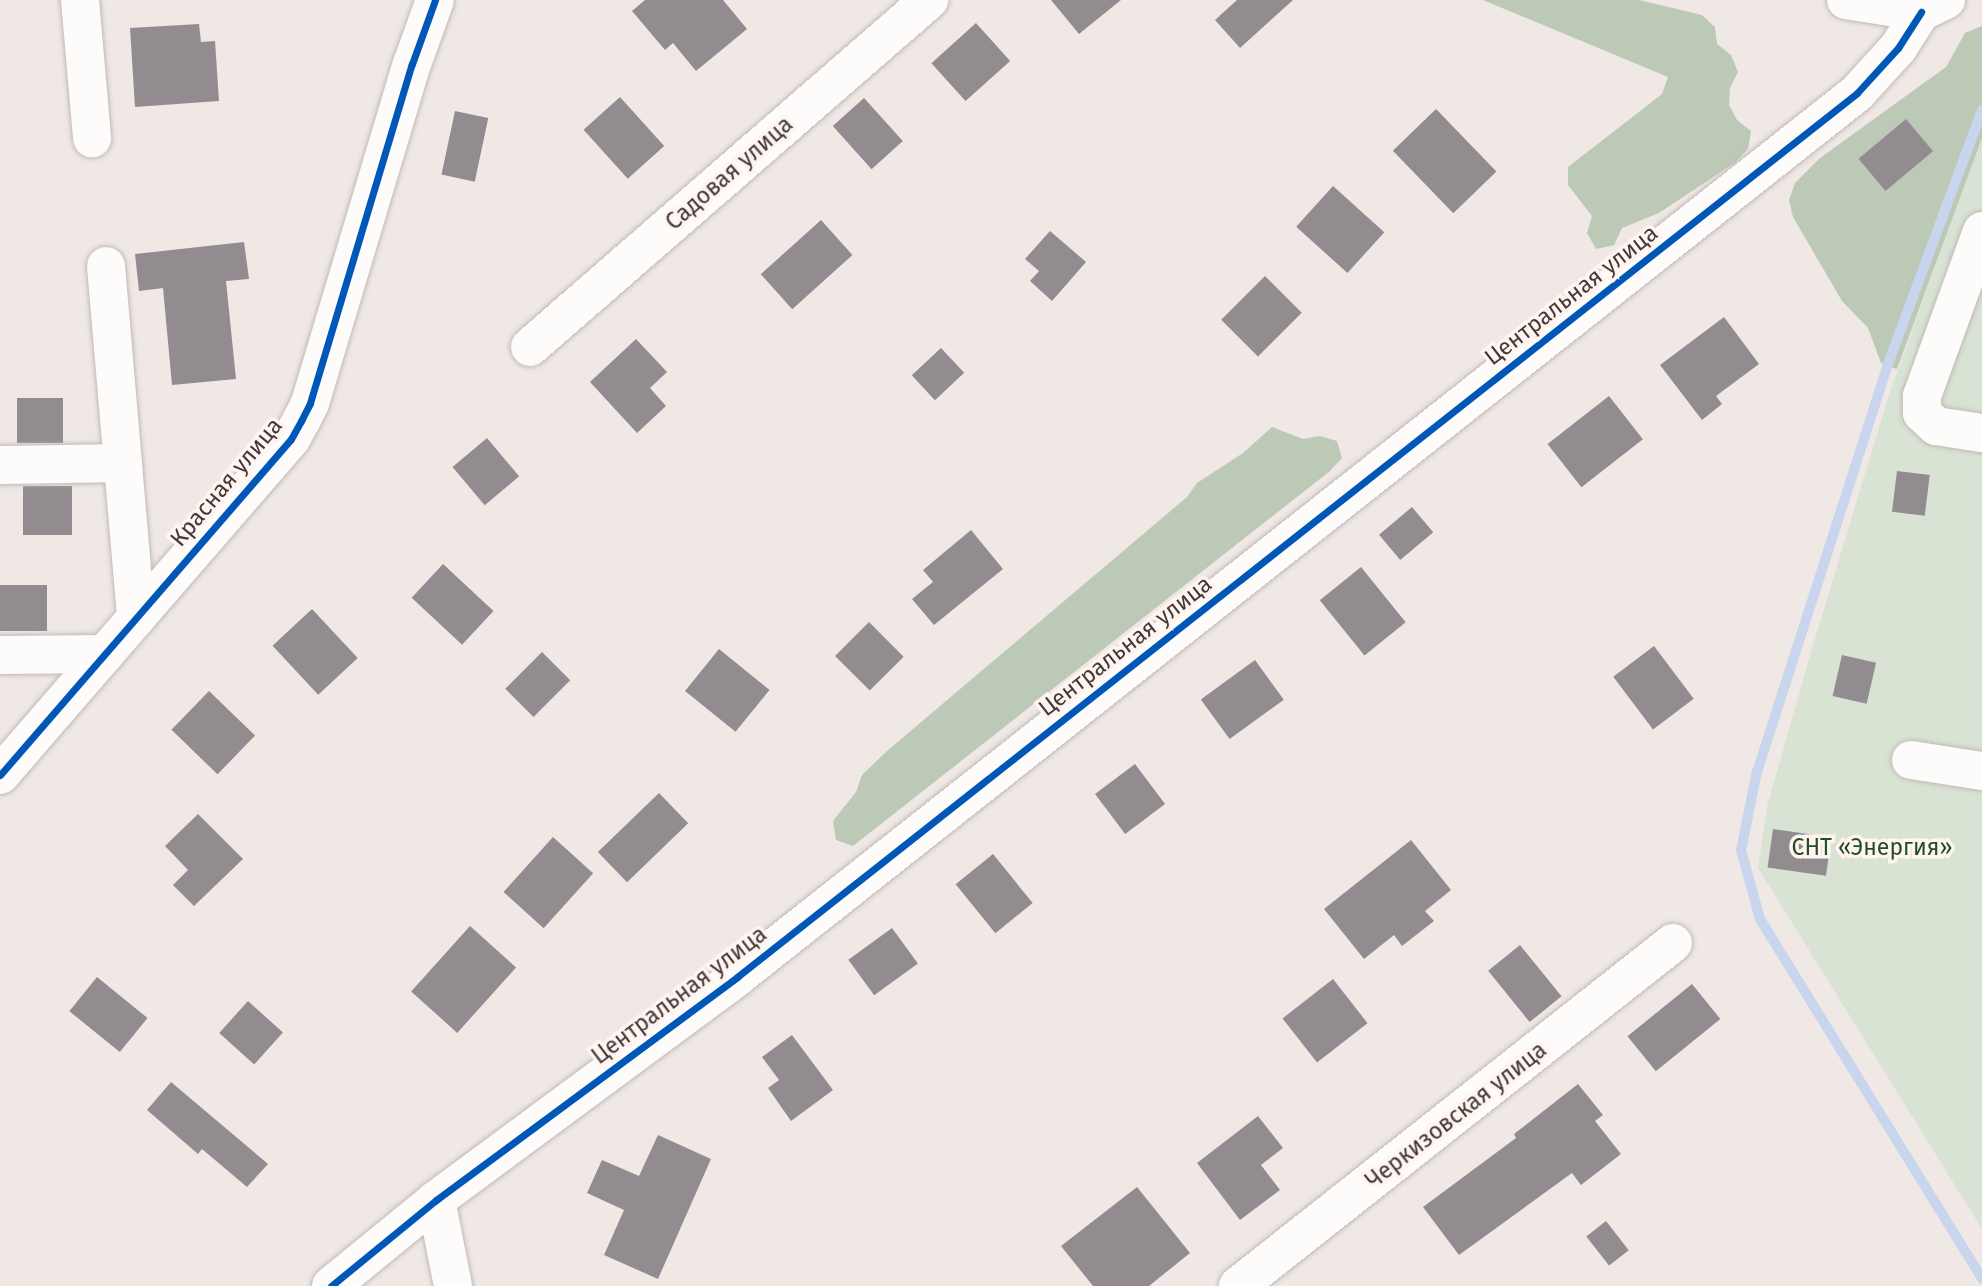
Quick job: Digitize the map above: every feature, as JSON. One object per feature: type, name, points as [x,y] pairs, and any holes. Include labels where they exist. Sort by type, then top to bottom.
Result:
[{"type":"street","points":[[80,0],[92,138]]},
{"type":"street","name":"Красная улица","points":[[0,775],[291,439],[310,402],[412,64],[435,0]]},
{"type":"street","name":"Садовая улица","points":[[530,347],[929,0]]},
{"type":"street","points":[[1846,0],[1934,6]]},
{"type":"street","name":"Центральная улица","points":[[331,1286],[436,1200],[748,968],[1857,93],[1934,6]]},
{"type":"street","points":[[1982,231],[1922,396],[1922,413],[1937,426],[1982,433]]},
{"type":"street","points":[[106,266],[136,618]]},
{"type":"street","points":[[0,465],[123,463]]},
{"type":"street","points":[[0,655],[105,654]]},
{"type":"street","points":[[1911,760],[1982,771]]},
{"type":"street","name":"Черкизовская улица","points":[[1238,1286],[1674,943]]},
{"type":"street","points":[[436,1200],[453,1286]]},
{"type":"green space","points":[[1483,0],[1639,0],[1702,15],[1715,27],[1717,44],[1731,55],[1738,72],[1730,88],[1729,105],[1737,120],[1751,131],[1748,149],[1736,162],[1659,213],[1622,228],[1614,245],[1596,249],[1587,233],[1592,216],[1568,185],[1568,167],[1662,94],[1668,77]]},
{"type":"green space","points":[[1982,26],[1982,138],[1897,369],[1881,363],[1868,328],[1842,301],[1793,217],[1789,200],[1795,183],[1820,158],[1946,67],[1965,33]]},
{"type":"green space","name":"СНТ «Энергия»","points":[[1982,136],[1982,1229],[1758,868],[1767,807],[1888,398]]},
{"type":"green space","points":[[1272,427],[1303,439],[1320,436],[1337,441],[1342,458],[1330,471],[853,846],[836,840],[833,821],[856,792],[862,775],[887,751],[1187,497],[1197,483],[1243,453]]},
{"type":"building","points":[[645,0],[723,0],[747,29],[696,71],[673,43],[665,50],[632,11]]},
{"type":"building","points":[[1051,0],[1121,0],[1079,34]]},
{"type":"building","points":[[1237,0],[1293,0],[1240,48],[1215,20]]},
{"type":"building","points":[[976,23],[1010,61],[966,101],[931,63]]},
{"type":"building","points":[[199,24],[201,42],[215,41],[219,101],[135,107],[130,28]]},
{"type":"building","points":[[620,97],[664,146],[628,179],[584,130]]},
{"type":"building","points":[[864,98],[903,141],[872,169],[833,126]]},
{"type":"building","points":[[1436,109],[1496,172],[1453,213],[1393,151]]},
{"type":"building","points":[[455,111],[488,118],[475,182],[441,175]]},
{"type":"building","points":[[1906,119],[1933,151],[1886,191],[1859,159]]},
{"type":"building","points":[[1333,186],[1384,232],[1347,273],[1296,227]]},
{"type":"building","points":[[821,220],[852,255],[792,309],[761,274]]},
{"type":"building","points":[[1050,231],[1086,262],[1052,301],[1030,281],[1039,271],[1025,259]]},
{"type":"building","points":[[244,242],[249,279],[226,281],[236,379],[172,385],[163,288],[139,291],[135,254]]},
{"type":"building","points":[[1265,276],[1302,313],[1258,357],[1221,320]]},
{"type":"building","points":[[1724,317],[1759,364],[1716,396],[1722,404],[1702,420],[1660,365]]},
{"type":"building","points":[[636,339],[667,372],[650,388],[666,406],[637,433],[590,382]]},
{"type":"building","points":[[941,348],[964,373],[935,400],[912,375]]},
{"type":"building","points":[[1609,396],[1643,439],[1581,487],[1548,444]]},
{"type":"building","points":[[17,398],[63,398],[63,443],[17,443]]},
{"type":"building","points":[[487,438],[519,476],[485,505],[453,467]]},
{"type":"building","points":[[1897,471],[1930,475],[1925,516],[1892,512]]},
{"type":"building","points":[[23,486],[72,486],[72,535],[23,535]]},
{"type":"building","points":[[1412,507],[1433,532],[1400,560],[1379,535]]},
{"type":"building","points":[[971,530],[1003,569],[934,625],[912,599],[933,582],[923,570]]},
{"type":"building","points":[[443,564],[493,611],[462,645],[412,598]]},
{"type":"building","points":[[1361,567],[1406,622],[1364,656],[1320,600]]},
{"type":"building","points":[[0,585],[47,585],[47,631],[0,631]]},
{"type":"building","points":[[312,609],[358,658],[318,695],[273,646]]},
{"type":"building","points":[[869,622],[904,657],[870,691],[835,656]]},
{"type":"building","points":[[1654,646],[1694,699],[1653,729],[1613,677]]},
{"type":"building","points":[[719,649],[770,690],[736,732],[685,691]]},
{"type":"building","points":[[542,652],[570,680],[534,717],[505,689]]},
{"type":"building","points":[[1842,655],[1876,663],[1867,704],[1833,696]]},
{"type":"building","points":[[1255,660],[1284,700],[1230,739],[1201,699]]},
{"type":"building","points":[[209,691],[255,735],[218,774],[171,730]]},
{"type":"building","points":[[1135,764],[1165,804],[1125,834],[1095,794]]},
{"type":"building","points":[[659,793],[688,823],[627,882],[598,852]]},
{"type":"building","points":[[198,814],[243,859],[194,906],[173,885],[188,870],[165,846]]},
{"type":"building","points":[[1773,829],[1831,837],[1826,876],[1768,868]]},
{"type":"building","points":[[553,837],[593,873],[544,928],[503,892]]},
{"type":"building","points":[[1411,840],[1451,890],[1425,911],[1434,921],[1402,946],[1394,935],[1364,959],[1324,909]]},
{"type":"building","points":[[993,854],[1033,903],[995,933],[956,884]]},
{"type":"building","points":[[470,926],[516,967],[457,1033],[411,991]]},
{"type":"building","points":[[892,928],[918,964],[874,995],[848,960]]},
{"type":"building","points":[[1520,945],[1562,996],[1530,1022],[1488,971]]},
{"type":"building","points":[[97,977],[148,1018],[120,1052],[69,1011]]},
{"type":"building","points":[[1333,979],[1367,1023],[1317,1063],[1283,1018]]},
{"type":"building","points":[[1692,984],[1720,1019],[1656,1071],[1627,1036]]},
{"type":"building","points":[[248,1001],[283,1032],[254,1064],[219,1033]]},
{"type":"building","points":[[792,1035],[833,1090],[791,1121],[768,1088],[779,1080],[762,1057]]},
{"type":"building","points":[[171,1082],[268,1164],[247,1187],[202,1149],[198,1154],[147,1110]]},
{"type":"building","points":[[1578,1084],[1603,1115],[1595,1121],[1621,1154],[1581,1185],[1572,1173],[1459,1255],[1423,1207],[1516,1138],[1514,1134]]},
{"type":"building","points":[[1258,1116],[1283,1148],[1261,1165],[1280,1190],[1240,1220],[1197,1163]]},
{"type":"building","points":[[658,1135],[711,1159],[658,1279],[604,1255],[624,1210],[587,1193],[602,1160],[639,1176]]},
{"type":"building","points":[[1137,1187],[1190,1253],[1149,1286],[1093,1286],[1061,1246]]},
{"type":"building","points":[[1606,1221],[1629,1250],[1609,1266],[1586,1236]]},
{"type":"waterway","points":[[1982,110],[1889,361],[1757,771],[1741,850],[1760,919],[1982,1279]]},
{"type":"cycle path","points":[[0,775],[291,439],[310,403],[412,64],[435,0]]},
{"type":"cycle path","points":[[331,1286],[436,1200],[737,977],[1857,93],[1898,48],[1921,12]]}]
